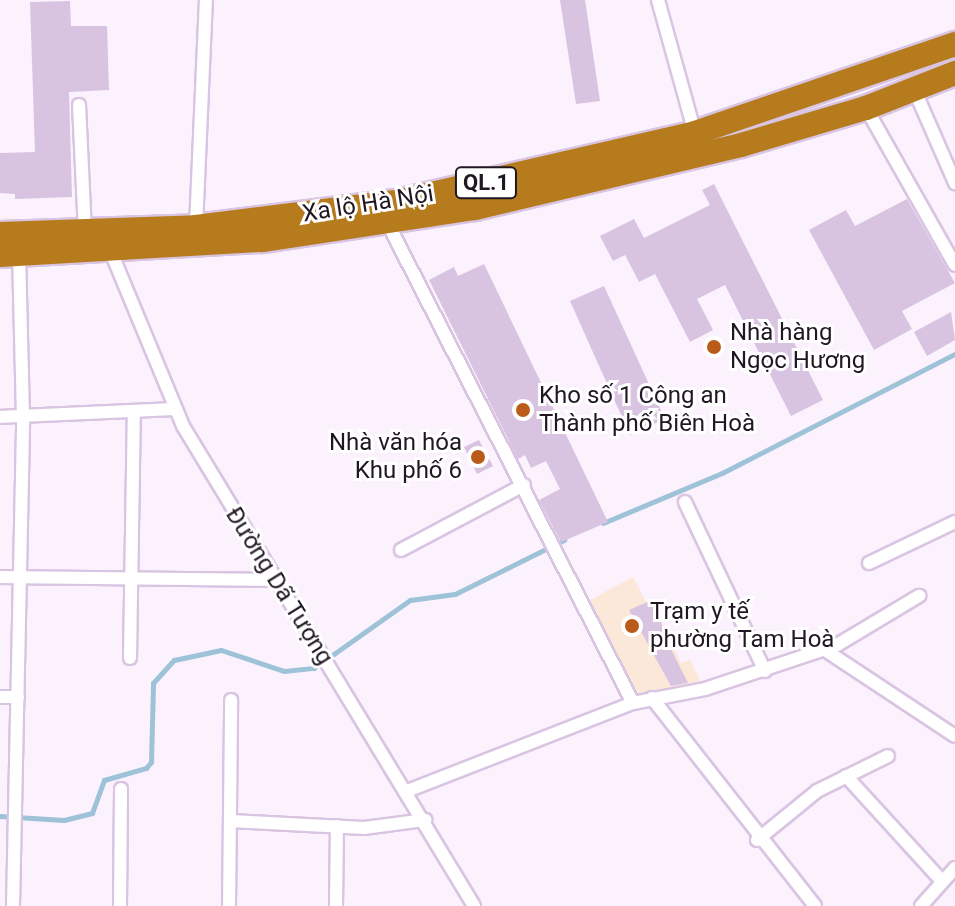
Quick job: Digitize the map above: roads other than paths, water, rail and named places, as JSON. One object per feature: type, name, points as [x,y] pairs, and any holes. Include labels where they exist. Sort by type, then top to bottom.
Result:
[{"type":"highway","name":"Xa lộ Hà Nội","points":[[0,234],[196,227],[401,201],[695,133],[955,44]]},
{"type":"highway","points":[[10,255],[111,252],[388,224],[693,158],[866,108],[955,73]]},
{"type":"street","points":[[196,227],[206,0]]},
{"type":"street","points":[[658,0],[695,133]]},
{"type":"street","points":[[914,89],[955,183]]},
{"type":"street","points":[[79,105],[85,232]]},
{"type":"street","points":[[866,108],[955,265]]},
{"type":"street","points":[[388,224],[633,703]]},
{"type":"street","name":"Đường Dã Tượng","points":[[111,252],[174,409],[274,580],[425,820],[474,906]]},
{"type":"street","points":[[10,255],[23,417],[13,906]]},
{"type":"street","points":[[0,417],[134,414],[174,409]]},
{"type":"street","points":[[130,658],[134,414]]},
{"type":"street","points":[[401,550],[524,485]]},
{"type":"street","points":[[685,502],[765,671]]},
{"type":"street","points":[[869,563],[955,522]]},
{"type":"street","points":[[0,577],[274,580]]},
{"type":"street","points":[[407,791],[633,703],[765,671],[822,648],[919,596]]},
{"type":"street","points":[[822,648],[955,736]]},
{"type":"street","points":[[0,697],[18,697]]},
{"type":"street","points":[[652,698],[757,840],[815,906]]},
{"type":"street","points":[[229,906],[231,700]]},
{"type":"street","points":[[757,840],[846,776],[888,756]]},
{"type":"street","points":[[846,776],[942,881]]},
{"type":"street","points":[[120,906],[121,789]]},
{"type":"street","points":[[231,821],[337,826],[425,820]]},
{"type":"street","points":[[336,906],[337,826]]},
{"type":"street","points":[[921,906],[955,868]]},
{"type":"waterway","points":[[603,523],[722,473],[955,354]]},
{"type":"waterway","points":[[0,816],[64,820],[92,813],[104,780],[146,768],[151,762],[153,683],[174,660],[221,650],[284,671],[314,668],[410,600],[455,594],[564,540]]},
{"type":"place","name":"Nhà hàng Ngọc Hương","points":[[714,347]]},
{"type":"place","name":"Kho số 1 Công an Thành phố Biên Hoà","points":[[523,410]]},
{"type":"place","name":"Nhà văn hóa Khu phố 6","points":[[478,457]]},
{"type":"place","name":"Trạm y tế phường Tam Hoà","points":[[632,626]]}]
